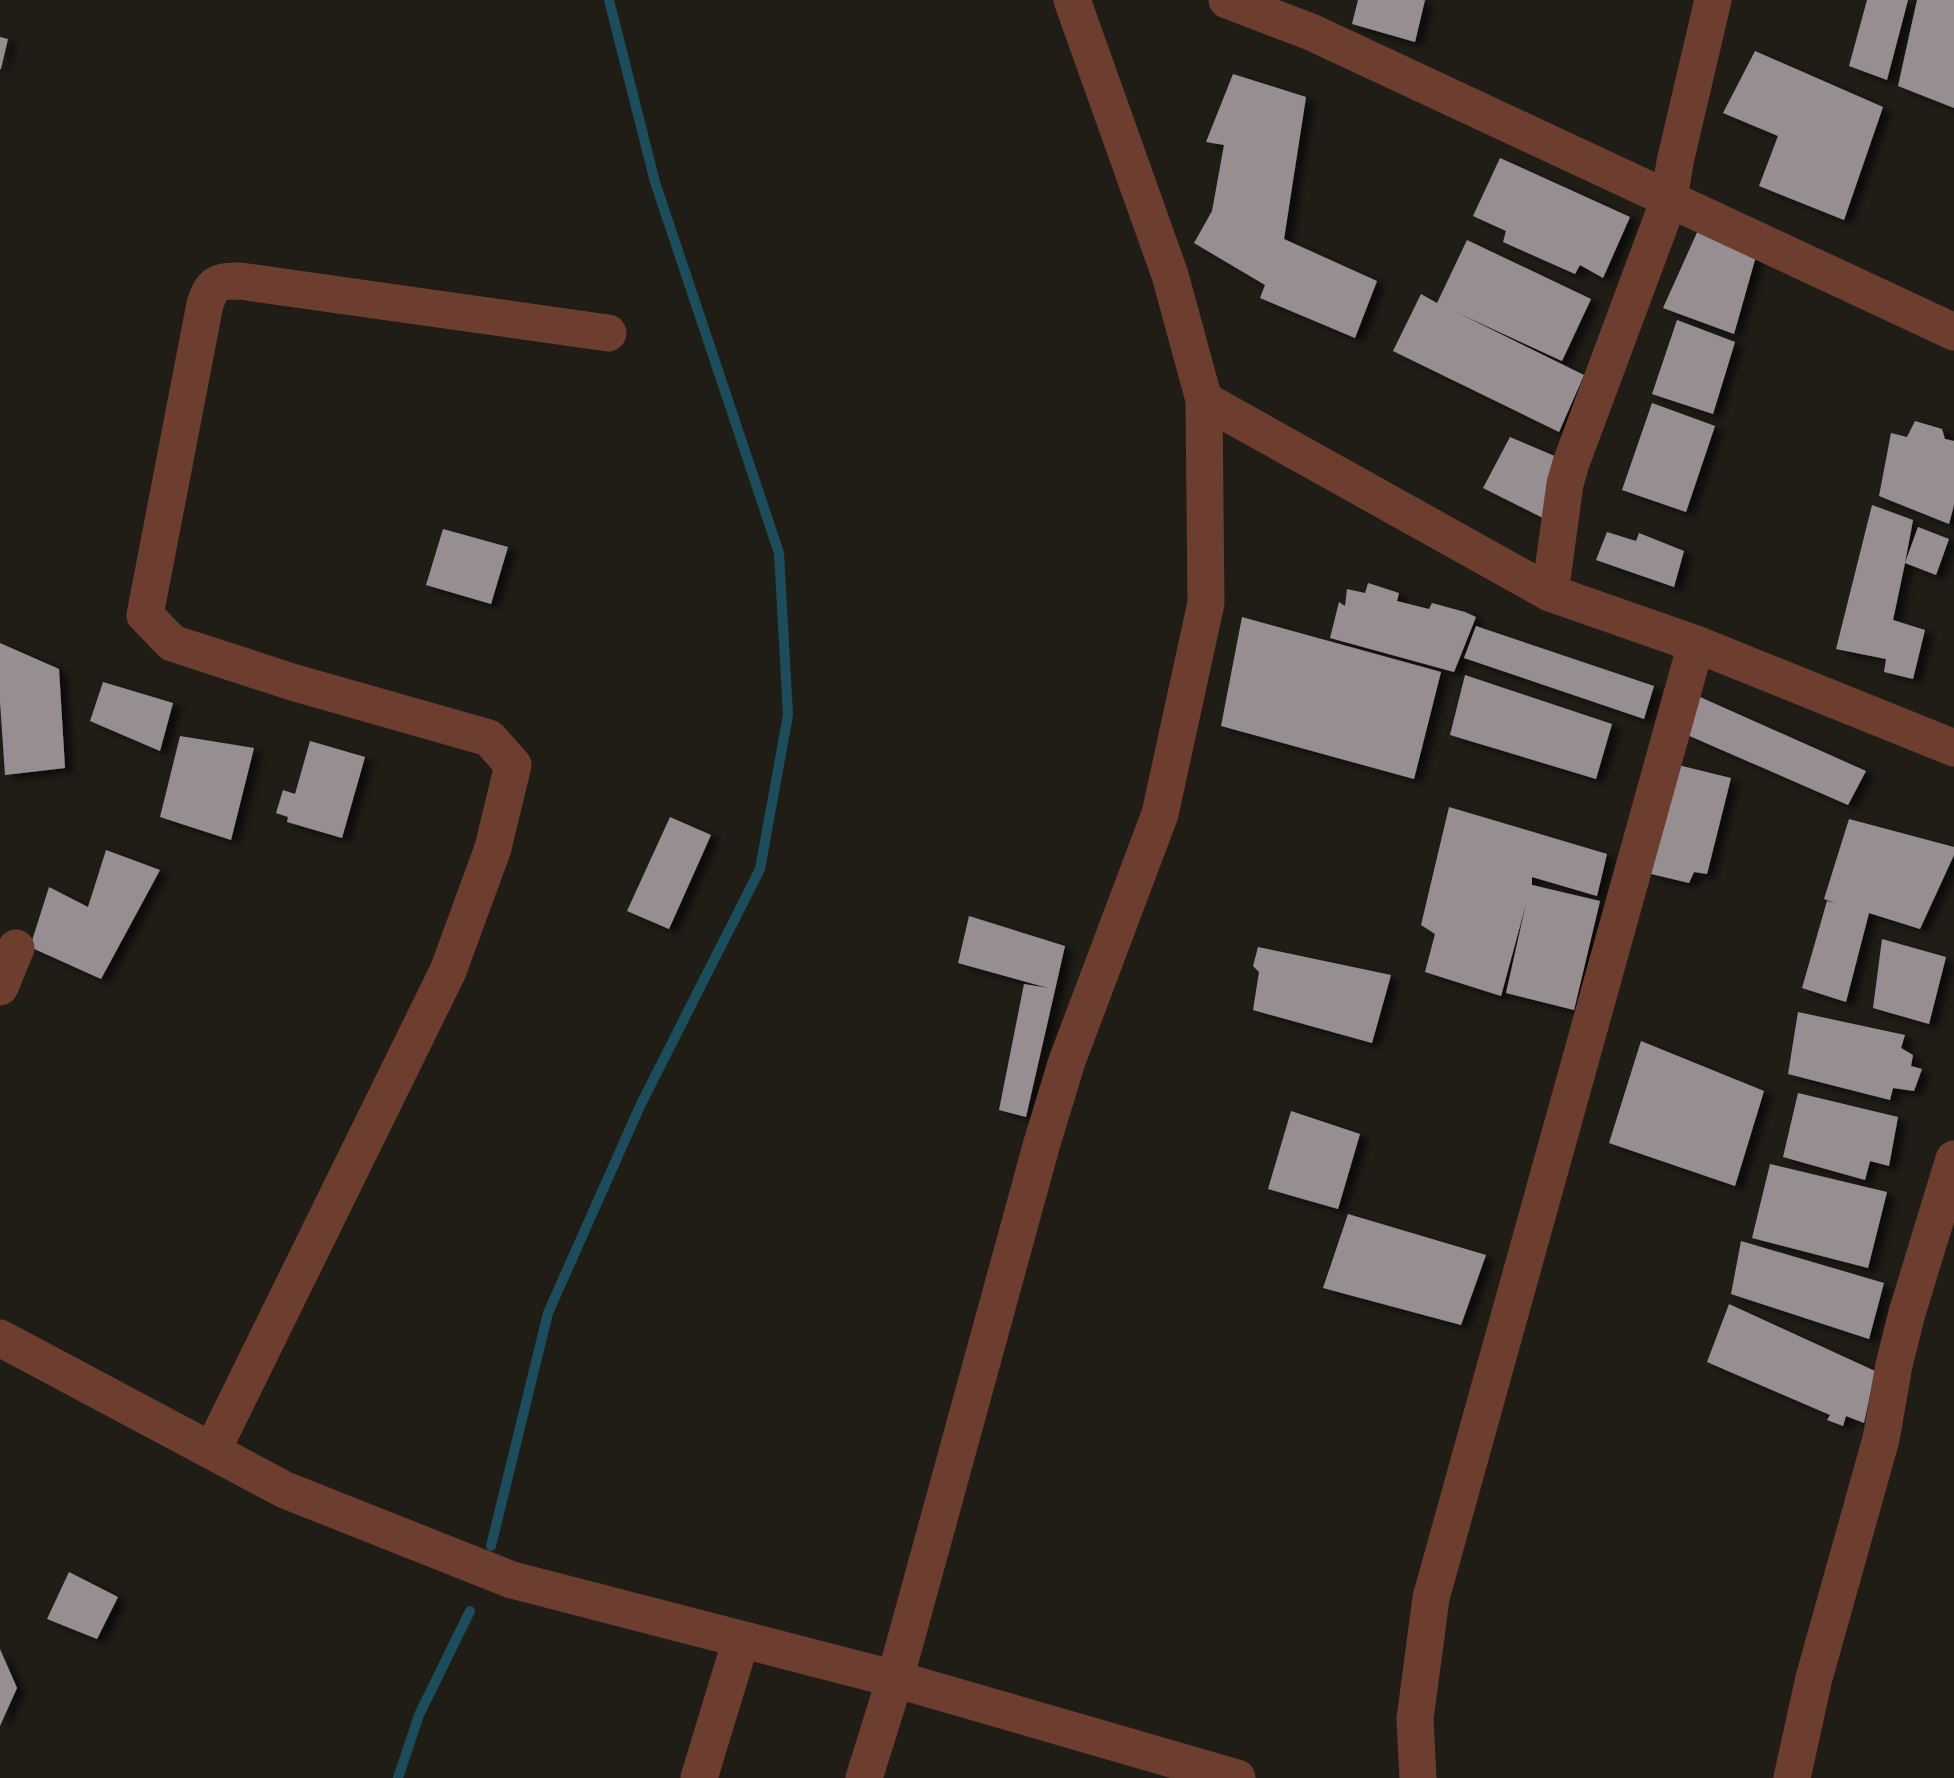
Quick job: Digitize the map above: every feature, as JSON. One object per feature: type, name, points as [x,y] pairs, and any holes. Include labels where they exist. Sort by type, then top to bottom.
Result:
[{"type":"street","points":[[864,1778],[895,1679],[1067,1061],[1160,814],[1206,603],[1204,400],[1170,275],[1072,0]]},
{"type":"street","points":[[1227,0],[1311,32],[1954,332]]},
{"type":"street","points":[[1550,593],[1565,484],[1669,200],[1675,162],[1713,0]]},
{"type":"street","points":[[212,1451],[448,971],[493,848],[513,765],[489,738],[292,682],[172,643],[145,615],[205,304],[211,289],[221,281],[240,281],[608,333]]},
{"type":"street","points":[[1204,400],[1550,593],[1696,644],[1954,748]]},
{"type":"street","points":[[1418,1778],[1415,1719],[1431,1598],[1696,644]]},
{"type":"street","points":[[0,987],[16,948]]},
{"type":"street","points":[[1792,1778],[1814,1678],[1881,1439],[1894,1365],[1907,1313],[1954,1159]]},
{"type":"street","points":[[0,1338],[285,1490],[512,1580],[895,1679],[1237,1778]]},
{"type":"street","points":[[699,1778],[741,1640]]},
{"type":"building","points":[[1358,0],[1425,0],[1415,42],[1352,24]]},
{"type":"building","points":[[1867,0],[1908,0],[1887,80],[1849,66]]},
{"type":"building","points":[[1917,0],[1954,0],[1954,108],[1898,86]]},
{"type":"building","points":[[0,37],[8,39],[1,69],[0,69]]},
{"type":"building","points":[[1755,51],[1883,107],[1844,220],[1759,186],[1778,136],[1723,113]]},
{"type":"building","points":[[1233,74],[1306,97],[1284,239],[1377,281],[1355,338],[1260,298],[1265,285],[1194,243],[1212,211],[1224,145],[1206,142]]},
{"type":"building","points":[[1500,158],[1630,217],[1603,278],[1580,265],[1575,274],[1503,242],[1506,231],[1473,216]]},
{"type":"building","points":[[1704,217],[1760,242],[1734,334],[1663,308]]},
{"type":"building","points":[[1467,240],[1591,299],[1562,361],[1456,312],[1584,375],[1559,432],[1393,351],[1421,294],[1437,303]]},
{"type":"building","points":[[1677,320],[1735,342],[1713,414],[1652,394]]},
{"type":"building","points":[[1652,403],[1715,426],[1686,512],[1622,490]]},
{"type":"building","points":[[1915,421],[1942,429],[1945,439],[1954,441],[1954,505],[1949,524],[1879,496],[1891,433],[1907,437]]},
{"type":"building","points":[[1510,437],[1571,463],[1547,520],[1483,488]]},
{"type":"building","points":[[1872,505],[1913,520],[1893,620],[1925,630],[1913,679],[1884,672],[1886,659],[1836,649]]},
{"type":"building","points":[[1918,527],[1949,539],[1936,575],[1905,563]]},
{"type":"building","points":[[443,529],[508,547],[491,604],[426,585]]},
{"type":"building","points":[[1607,532],[1636,541],[1639,533],[1684,551],[1674,587],[1596,560]]},
{"type":"building","points":[[1368,583],[1399,593],[1397,601],[1429,609],[1432,603],[1476,617],[1454,672],[1330,638],[1339,602],[1345,606],[1347,589],[1365,593]]},
{"type":"building","points":[[1242,617],[1441,672],[1414,779],[1221,726]]},
{"type":"building","points":[[1476,626],[1654,686],[1644,719],[1464,658]]},
{"type":"building","points":[[0,643],[59,669],[65,768],[5,775],[0,702]]},
{"type":"building","points":[[1465,675],[1612,724],[1596,779],[1450,735]]},
{"type":"building","points":[[103,682],[173,703],[160,751],[90,721]]},
{"type":"building","points":[[1700,697],[1866,771],[1848,805],[1685,734]]},
{"type":"building","points":[[180,736],[254,748],[231,840],[160,817]]},
{"type":"building","points":[[310,741],[365,757],[342,838],[287,822],[288,817],[276,813],[283,790],[295,794]]},
{"type":"building","points":[[1674,764],[1731,778],[1707,874],[1694,872],[1689,883],[1647,873]]},
{"type":"building","points":[[1449,807],[1607,854],[1597,896],[1532,877],[1532,885],[1600,901],[1574,1010],[1506,993],[1526,904],[1501,996],[1425,972],[1435,934],[1421,925]]},
{"type":"building","points":[[670,817],[711,835],[669,929],[627,911]]},
{"type":"building","points":[[1849,819],[1954,847],[1954,855],[1920,929],[1869,913],[1846,1002],[1802,988],[1827,901],[1835,903],[1824,899]]},
{"type":"building","points":[[106,850],[160,870],[101,979],[30,947],[49,887],[88,907]]},
{"type":"building","points":[[969,916],[1065,946],[1026,1117],[999,1110],[1024,984],[1048,988],[958,963]]},
{"type":"building","points":[[1882,939],[1946,957],[1929,1024],[1873,1008]]},
{"type":"building","points":[[1258,947],[1391,975],[1372,1043],[1253,1010],[1259,972],[1253,966]]},
{"type":"building","points":[[1798,1012],[1905,1035],[1901,1048],[1913,1055],[1911,1066],[1922,1069],[1914,1091],[1893,1088],[1890,1100],[1788,1074]]},
{"type":"building","points":[[1641,1041],[1764,1091],[1735,1186],[1609,1143]]},
{"type":"building","points":[[1798,1093],[1898,1117],[1889,1166],[1870,1161],[1865,1180],[1783,1157]]},
{"type":"building","points":[[1291,1111],[1360,1134],[1338,1209],[1268,1189]]},
{"type":"building","points":[[1770,1164],[1887,1192],[1868,1268],[1752,1238]]},
{"type":"building","points":[[1348,1214],[1486,1255],[1461,1325],[1323,1288]]},
{"type":"building","points":[[1741,1241],[1884,1283],[1869,1339],[1731,1294]]},
{"type":"building","points":[[1729,1304],[1875,1371],[1864,1423],[1846,1416],[1843,1426],[1827,1420],[1830,1415],[1707,1362]]},
{"type":"building","points":[[69,1572],[118,1597],[97,1639],[47,1619]]},
{"type":"building","points":[[0,1649],[17,1688],[0,1726]]},
{"type":"waterway","points":[[491,1546],[548,1313],[641,1104],[760,869],[788,715],[779,553],[655,182],[609,0]]},
{"type":"waterway","points":[[398,1778],[419,1715],[470,1611]]}]
